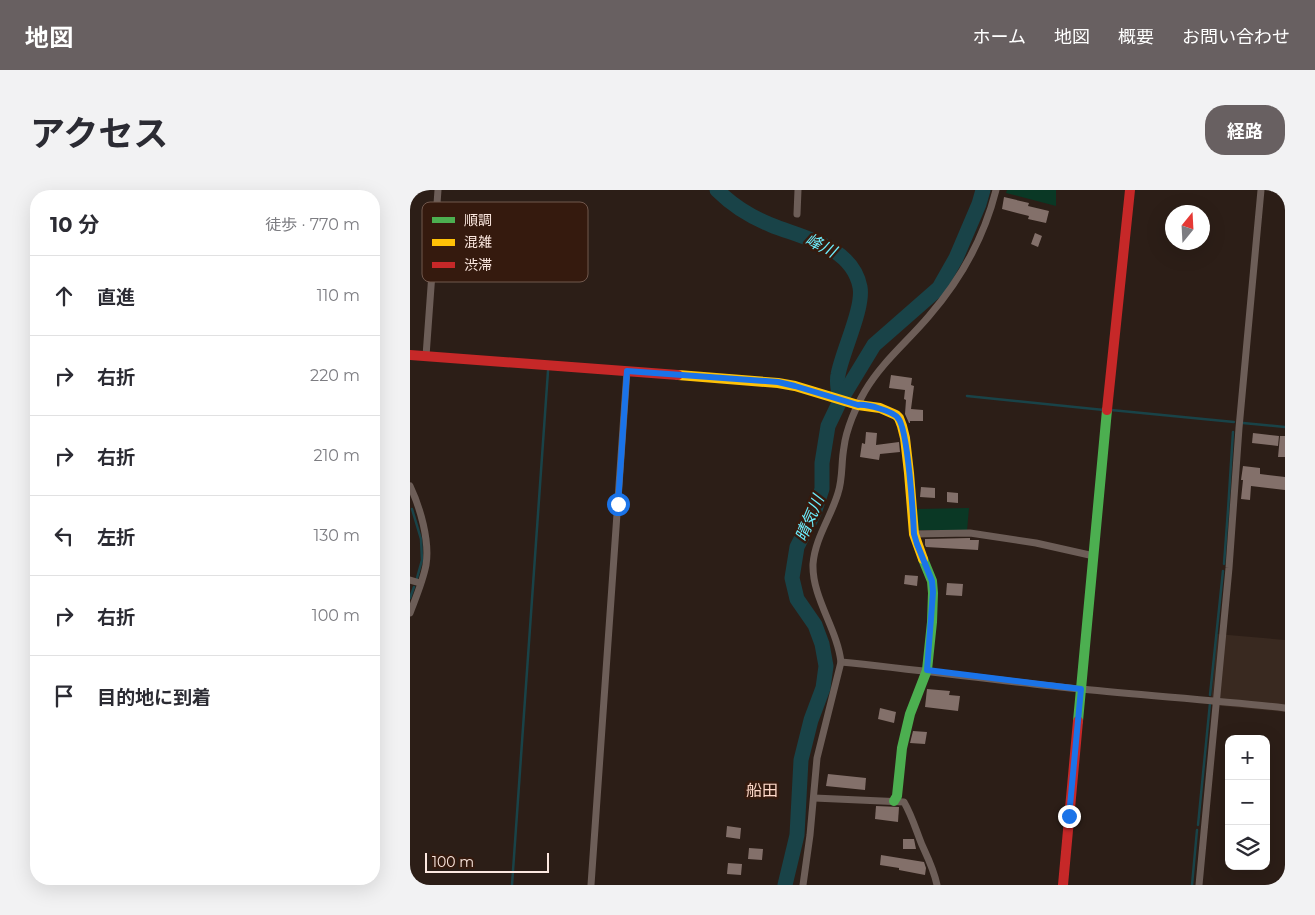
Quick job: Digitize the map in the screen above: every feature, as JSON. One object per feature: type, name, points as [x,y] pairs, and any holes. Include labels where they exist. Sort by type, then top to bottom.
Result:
[{"type":"street","points":[[797,214],[798,190]]},
{"type":"street","points":[[803,885],[817,758],[840,662],[837,645],[814,578],[813,565],[820,536],[840,487],[844,448],[849,426],[856,404],[883,366],[929,317],[962,272],[976,248],[985,227],[996,190]]},
{"type":"street","points":[[1063,885],[1130,190]]},
{"type":"street","points":[[1199,885],[1230,568],[1239,428],[1261,190]]},
{"type":"street","points":[[426,356],[431,282]]},
{"type":"street","points":[[410,355],[778,382],[890,412],[898,416],[902,424],[906,446],[914,534],[932,581],[933,592],[927,670],[910,714],[902,748],[894,801]]},
{"type":"street","points":[[591,885],[627,371]]},
{"type":"street","points":[[410,486],[421,515],[427,556],[426,566],[410,613]]},
{"type":"street","points":[[914,534],[970,533],[1036,543],[1094,556]]},
{"type":"street","points":[[410,580],[420,584]]},
{"type":"street","points":[[840,662],[927,670],[1081,689],[1217,700],[1285,708]]},
{"type":"street","points":[[814,798],[904,802],[930,861],[937,885]]},
{"type":"shaded area","points":[[1217,634],[1285,640],[1285,712],[1211,705]]},
{"type":"green space","points":[[1007,190],[1056,190],[1056,206],[1006,193]]},
{"type":"green space","points":[[969,508],[967,531],[916,530],[917,509]]},
{"type":"building","points":[[1004,197],[1029,203],[1028,206],[1049,211],[1046,223],[1028,219],[1029,216],[1002,209]]},
{"type":"building","points":[[1035,233],[1042,236],[1038,247],[1031,244]]},
{"type":"building","points":[[891,375],[912,378],[911,385],[914,386],[911,409],[923,410],[923,421],[910,421],[909,423],[905,414],[905,390],[889,388]]},
{"type":"building","points":[[866,432],[877,433],[876,445],[899,442],[900,452],[880,454],[879,460],[860,457],[862,443],[865,444]]},
{"type":"building","points":[[1253,433],[1279,436],[1278,446],[1252,443]]},
{"type":"building","points":[[1280,436],[1285,436],[1285,457],[1278,457]]},
{"type":"building","points":[[1243,466],[1260,468],[1260,474],[1285,477],[1285,490],[1251,486],[1250,500],[1241,499]]},
{"type":"building","points":[[921,487],[935,488],[935,498],[920,497]]},
{"type":"building","points":[[947,492],[958,493],[958,503],[947,502]]},
{"type":"building","points":[[970,538],[970,540],[979,540],[978,550],[926,547],[925,545],[925,539]]},
{"type":"building","points":[[905,575],[918,576],[917,586],[904,584]]},
{"type":"building","points":[[947,583],[963,584],[962,596],[946,595]]},
{"type":"building","points":[[927,689],[950,691],[949,695],[960,696],[958,711],[925,707]]},
{"type":"building","points":[[880,708],[896,712],[894,723],[878,719]]},
{"type":"building","points":[[913,731],[927,732],[925,744],[910,743]]},
{"type":"building","points":[[828,774],[866,778],[865,790],[826,786]]},
{"type":"building","points":[[876,806],[899,807],[898,822],[875,819]]},
{"type":"building","points":[[727,826],[741,828],[740,839],[726,837]]},
{"type":"building","points":[[903,839],[914,839],[916,849],[903,849]]},
{"type":"building","points":[[749,848],[763,849],[762,860],[748,859]]},
{"type":"building","points":[[881,855],[924,862],[926,868],[925,875],[880,865]]},
{"type":"building","points":[[728,863],[742,864],[741,875],[727,874]]},
{"type":"waterway","name":"峰川","points":[[717,190],[735,206],[756,218],[824,245],[847,262],[855,273],[860,287],[859,306],[838,375],[837,384],[840,401]]},
{"type":"waterway","name":"晴気川","points":[[785,885],[797,835],[801,760],[811,720],[823,688],[826,666],[822,644],[815,625],[797,599],[792,578],[797,547],[814,513],[822,489],[822,463],[828,426],[840,401],[874,345],[939,288],[956,258],[983,190]]},
{"type":"waterway","points":[[512,885],[548,371]]},
{"type":"waterway","points":[[967,396],[1104,410]]},
{"type":"waterway","points":[[1111,410],[1234,422]]},
{"type":"waterway","points":[[1243,423],[1285,427]]},
{"type":"waterway","points":[[1224,564],[1233,432]]},
{"type":"waterway","points":[[412,509],[421,539],[422,560],[417,578]]},
{"type":"waterway","points":[[1210,695],[1223,571]]},
{"type":"waterway","points":[[410,598],[414,587]]},
{"type":"waterway","points":[[1198,825],[1210,703]]},
{"type":"waterway","points":[[1192,885],[1197,830]]},
{"type":"traffic: fast","points":[[1078,721],[1107,410]]},
{"type":"traffic: fast","points":[[894,801],[897,796],[902,748],[910,714],[927,670],[933,593],[932,581],[923,559]]},
{"type":"traffic: slow","points":[[678,375],[795,386],[858,405],[880,408],[896,415],[899,418],[905,438],[914,534],[923,559]]},
{"type":"traffic: jam","points":[[1107,410],[1130,190]]},
{"type":"traffic: jam","points":[[410,355],[678,375]]},
{"type":"traffic: jam","points":[[1063,885],[1078,721]]},
{"type":"district","name":"船田","points":[[762,790]]},
{"type":"route","points":[[618,504],[627,371],[778,382],[858,405],[890,412],[898,416],[902,424],[906,446],[914,534],[932,581],[932,622],[927,670],[1081,689],[1069,816]]}]
